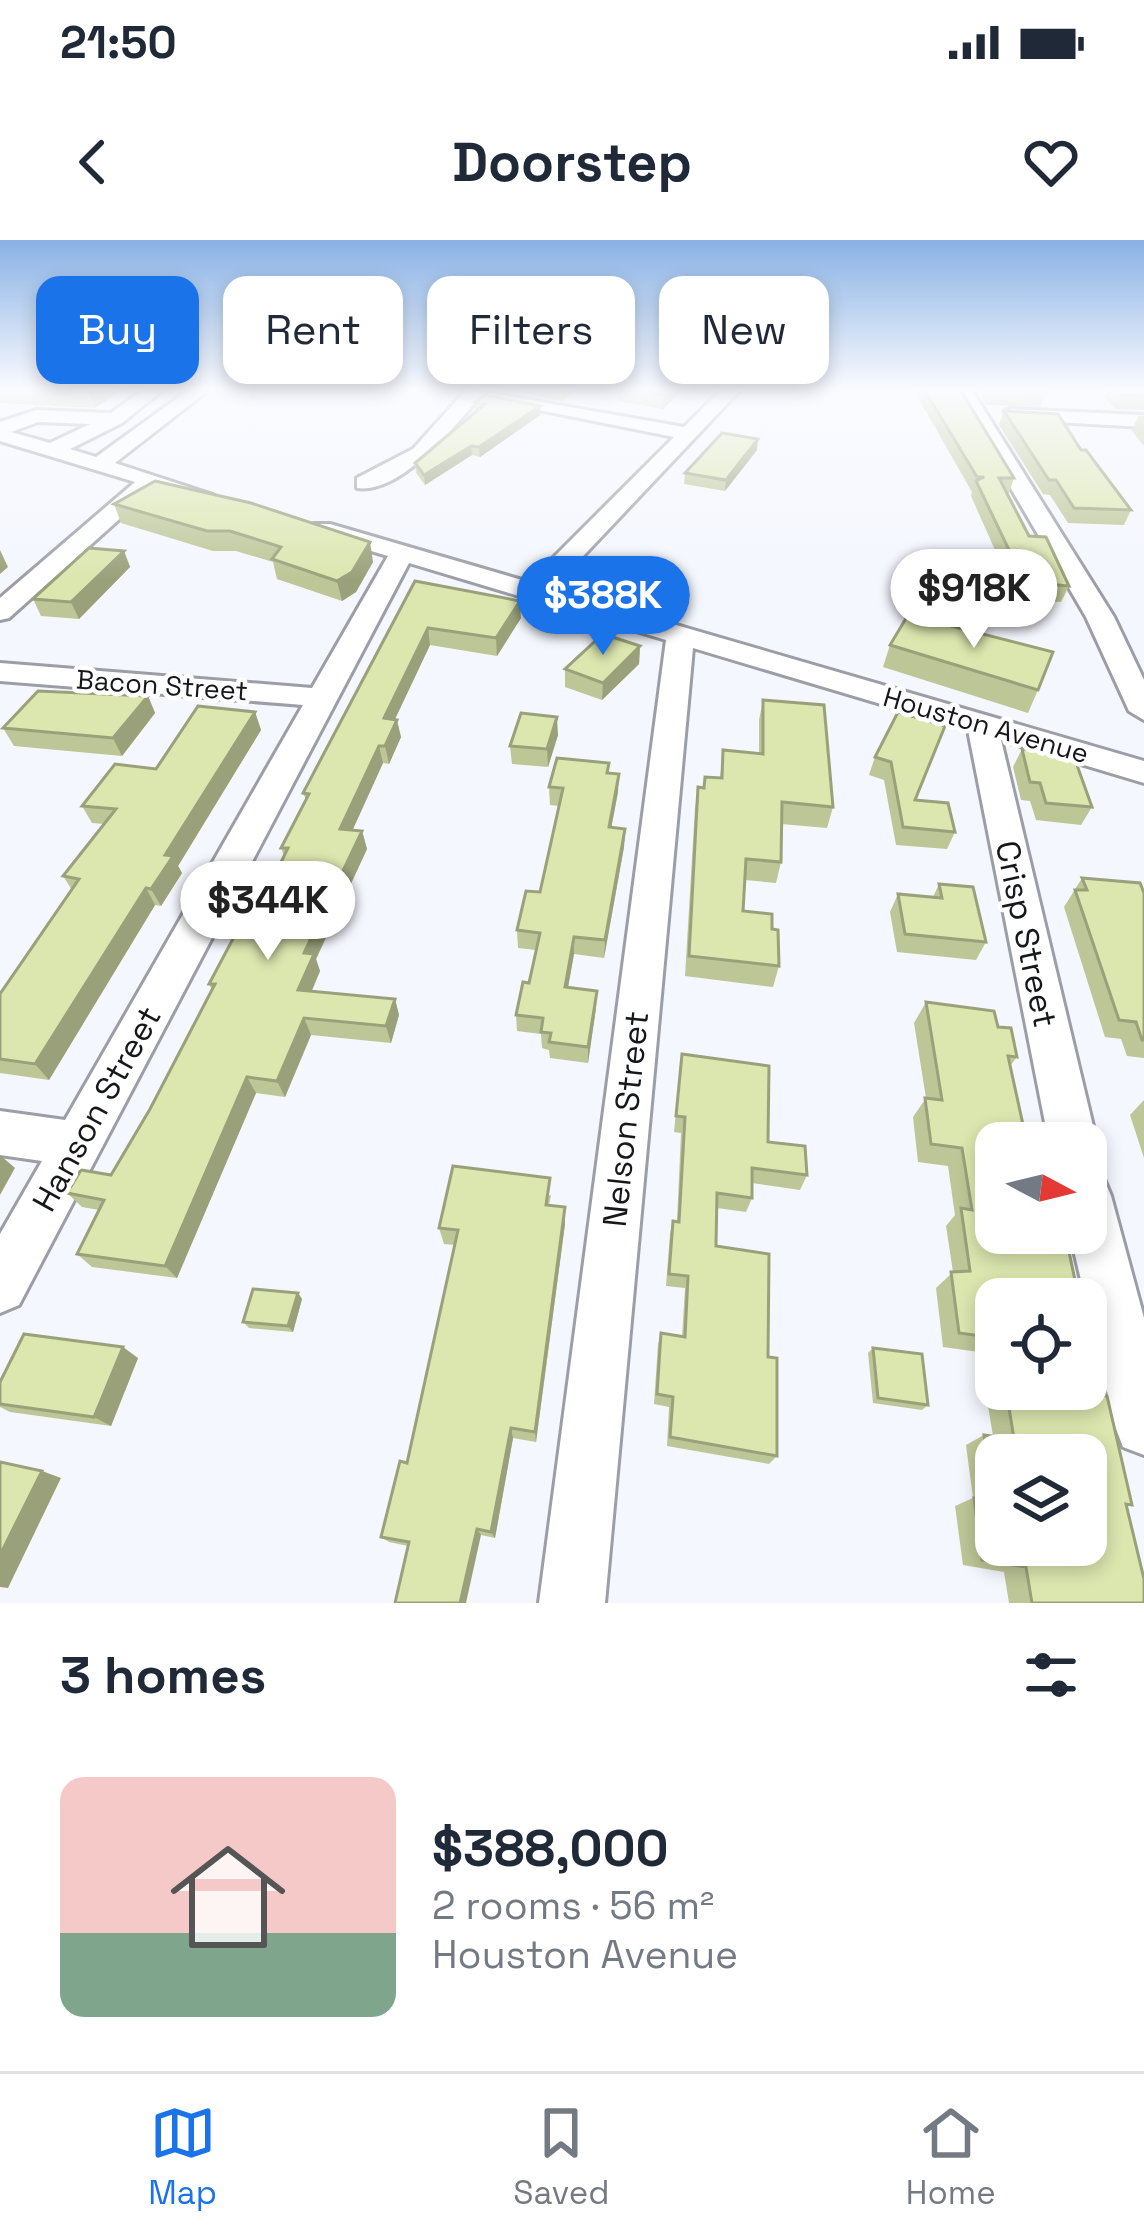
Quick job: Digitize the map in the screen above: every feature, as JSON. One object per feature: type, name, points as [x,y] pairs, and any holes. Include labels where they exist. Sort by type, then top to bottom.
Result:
[{"type":"street","points":[[61,453],[231,503]]},
{"type":"street","points":[[100,464],[115,453]]},
{"type":"street","points":[[365,483],[420,453]]},
{"type":"street","points":[[534,592],[673,453]]},
{"type":"street","points":[[1001,453],[1100,616],[1144,711]]},
{"type":"street","points":[[0,612],[150,479]]},
{"type":"street","name":"Houston Avenue","points":[[293,521],[1144,772]]},
{"type":"street","name":"Hanson Street","points":[[0,1286],[402,553]]},
{"type":"street","name":"Nelson Street","points":[[572,1603],[680,635]]},
{"type":"street","name":"Bacon Street","points":[[0,673],[324,698]]},
{"type":"street","name":"Crisp Street","points":[[982,724],[1067,1122]]},
{"type":"street","points":[[0,1132],[78,1144]]},
{"type":"street","points":[[1101,1254],[1144,1426]]},
{"type":"building","points":[[427,453],[460,453],[424,475],[415,463]]},
{"type":"building","points":[[704,453],[747,453],[726,480],[685,473]]},
{"type":"building","points":[[962,453],[999,453],[1014,478],[999,478],[1029,536],[1046,537],[1069,586],[1035,583],[1023,553],[1010,552],[976,481],[984,477],[977,477]]},
{"type":"building","points":[[1031,453],[1088,453],[1131,510],[1074,508],[1056,480],[1049,480]]},
{"type":"building","points":[[155,481],[251,503],[370,542],[352,572],[337,581],[272,559],[281,547],[114,504]]},
{"type":"building","points":[[89,548],[124,551],[71,602],[33,599]]},
{"type":"building","points":[[415,581],[520,601],[496,638],[428,628],[384,718],[397,720],[385,746],[379,746],[340,829],[362,831],[304,953],[314,954],[298,990],[395,999],[386,1026],[304,1018],[277,1081],[247,1077],[165,1266],[77,1254],[104,1200],[67,1193],[81,1170],[111,1175],[150,1109],[236,933],[246,934],[288,848],[281,848],[309,794],[303,793]]},
{"type":"building","points":[[908,615],[1053,652],[1038,690],[890,645]]},
{"type":"building","points":[[603,634],[640,646],[603,683],[565,669]]},
{"type":"building","points":[[38,691],[148,696],[113,738],[3,728]]},
{"type":"building","points":[[763,700],[824,705],[833,807],[782,802],[781,862],[746,859],[743,911],[772,914],[772,929],[778,930],[779,966],[689,956],[698,787],[704,788],[705,777],[722,778],[723,750],[763,754]]},
{"type":"building","points":[[198,706],[255,712],[165,855],[173,856],[151,889],[146,888],[35,1064],[0,1059],[0,994],[79,879],[63,876],[116,809],[82,806],[115,764],[156,769]]},
{"type":"building","points":[[898,712],[945,726],[915,800],[948,803],[955,832],[903,827],[891,762],[875,757]]},
{"type":"building","points":[[521,713],[557,717],[547,749],[510,746]]},
{"type":"building","points":[[1022,749],[1073,754],[1092,807],[1046,803],[1040,783],[1030,782]]},
{"type":"building","points":[[557,758],[609,763],[607,773],[619,774],[609,827],[625,829],[605,940],[574,937],[565,987],[597,991],[588,1047],[549,1042],[551,1033],[541,1032],[543,1018],[516,1015],[540,933],[517,930],[526,891],[540,892],[563,788],[549,787]]},
{"type":"building","points":[[1082,878],[1140,883],[1144,893],[1144,1040],[1136,1022],[1119,1020],[1075,890],[1087,890]]},
{"type":"building","points":[[939,884],[973,887],[986,942],[905,934],[898,894],[942,898]]},
{"type":"building","points":[[926,1002],[994,1011],[998,1027],[1011,1028],[1017,1057],[1008,1056],[1022,1122],[975,1122],[975,1254],[1069,1254],[1075,1278],[975,1278],[975,1335],[959,1333],[951,1272],[970,1271],[961,1208],[972,1210],[962,1148],[931,1144],[925,1098],[942,1100]]},
{"type":"building","points":[[682,1054],[769,1066],[768,1142],[805,1146],[807,1175],[752,1168],[752,1198],[717,1193],[716,1246],[769,1254],[768,1357],[777,1358],[777,1456],[670,1437],[673,1397],[657,1394],[661,1333],[685,1337],[688,1276],[669,1274],[673,1221],[679,1222],[685,1117],[676,1116]]},
{"type":"building","points":[[453,1166],[550,1178],[546,1205],[565,1207],[535,1432],[511,1428],[491,1532],[477,1529],[460,1603],[395,1603],[409,1542],[381,1537],[400,1461],[407,1463],[458,1230],[439,1228]]},
{"type":"building","points":[[253,1289],[298,1293],[288,1326],[243,1322]]},
{"type":"building","points":[[24,1334],[123,1347],[94,1417],[0,1404],[0,1382]]},
{"type":"building","points":[[873,1348],[922,1354],[928,1405],[878,1398]]},
{"type":"building","points":[[1107,1396],[1132,1505],[1126,1504],[1144,1579],[1144,1603],[1032,1603],[1026,1567],[1020,1566],[1107,1566],[1107,1434],[1013,1434],[1009,1410],[1107,1410]]},
{"type":"building","points":[[0,1462],[42,1471],[0,1555]]}]
